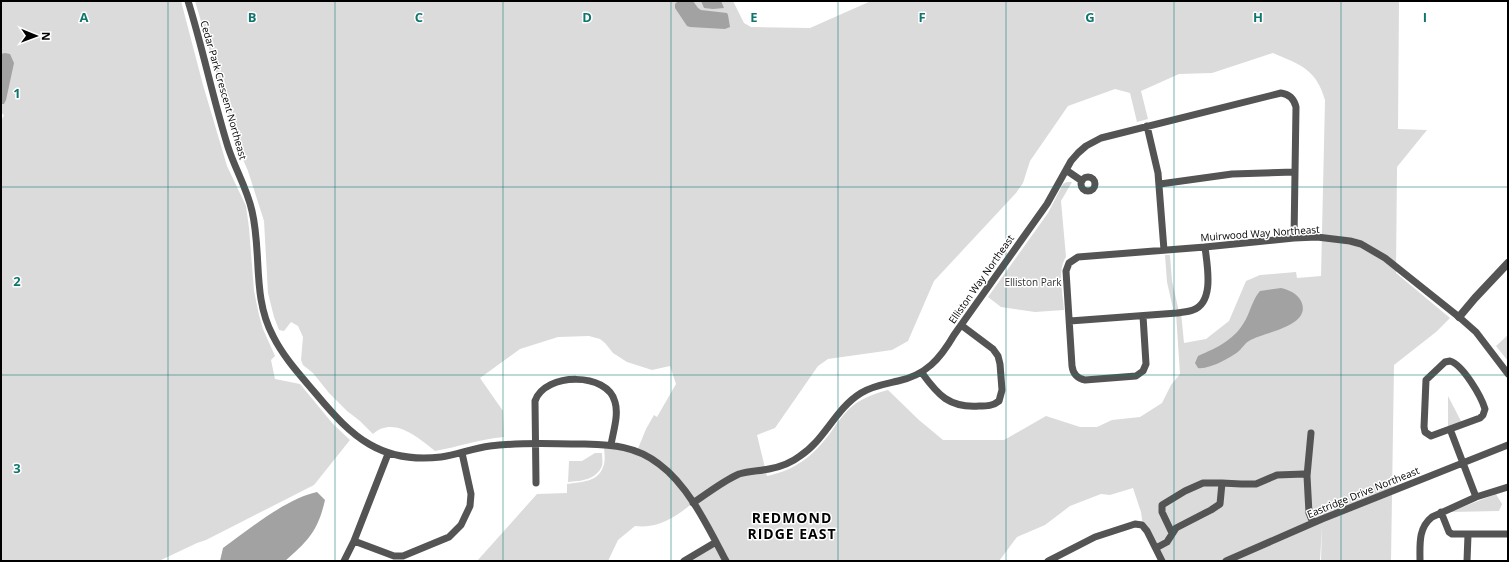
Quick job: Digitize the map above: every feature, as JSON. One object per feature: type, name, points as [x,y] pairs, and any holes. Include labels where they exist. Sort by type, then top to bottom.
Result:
[{"type":"street","name":"Cedar Park Crescent Northeast","points":[[188,1],[228,147],[252,208],[260,297],[269,328],[286,357],[337,419],[360,439],[388,454],[418,458],[439,457],[492,446],[535,444],[611,445],[630,448],[650,457],[674,476],[693,503],[726,561]]},
{"type":"street","name":"Elliston Way Northeast","points":[[693,503],[731,478],[740,474],[777,468],[794,460],[812,446],[852,399],[871,388],[922,373],[943,353],[961,325],[1047,204],[1066,170],[1078,153],[1096,140],[1108,135],[1281,93],[1290,96],[1296,107],[1294,172]]},
{"type":"street","points":[[1147,126],[1156,160],[1160,184],[1164,250]]},
{"type":"street","points":[[1066,170],[1082,181]]},
{"type":"street","points":[[1160,184],[1232,174],[1294,172],[1294,238]]},
{"type":"street","name":"Muirwood Way Northeast","points":[[1070,321],[1066,269],[1070,261],[1078,257],[1294,238],[1317,237],[1338,239],[1361,244],[1375,251],[1390,262],[1476,332],[1508,374]]},
{"type":"street","points":[[1143,316],[1146,364],[1143,371],[1136,376],[1085,380],[1078,378],[1073,369],[1070,321],[1143,316],[1194,310],[1205,298],[1208,289],[1205,247]]},
{"type":"street","points":[[1459,318],[1479,293],[1508,263]]},
{"type":"street","points":[[922,373],[935,390],[945,399],[955,404],[967,406],[991,406],[999,400],[1002,396],[1002,390],[998,356],[993,349],[961,325]]},
{"type":"street","points":[[1450,361],[1455,364],[1470,381],[1485,409],[1480,418],[1450,429],[1432,436],[1426,432],[1424,427],[1426,380],[1445,362],[1450,361]]},
{"type":"street","points":[[536,483],[535,402],[538,395],[549,385],[557,381],[579,380],[592,382],[608,389],[613,397],[616,411],[611,445]]},
{"type":"street","points":[[1450,429],[1476,497]]},
{"type":"street","points":[[1311,432],[1307,476],[1308,513],[1313,523]]},
{"type":"street","name":"Eastridge Drive Northeast","points":[[1226,561],[1313,523],[1508,445]]},
{"type":"street","points":[[354,541],[394,556],[403,556],[449,537],[461,525],[470,506],[471,494],[462,453]]},
{"type":"street","points":[[344,561],[354,541],[388,454]]},
{"type":"street","points":[[1172,533],[1162,512],[1162,505],[1185,491],[1203,483],[1256,484],[1277,475],[1304,474],[1307,476]]},
{"type":"street","points":[[1156,548],[1167,542],[1176,528],[1220,504],[1222,483]]},
{"type":"street","points":[[1420,561],[1420,537],[1424,526],[1429,519],[1441,512],[1476,497],[1508,487]]},
{"type":"street","points":[[1441,512],[1449,532],[1452,534],[1508,534]]},
{"type":"street","points":[[1048,561],[1101,534],[1135,524],[1142,525],[1147,531],[1162,561]]},
{"type":"street","points":[[1467,561],[1468,535]]},
{"type":"street","points":[[684,561],[716,542]]},
{"type":"green space","points":[[1,1],[181,1],[203,85],[227,166],[246,206],[254,291],[263,329],[275,356],[271,360],[275,379],[300,384],[333,424],[350,440],[314,485],[206,540],[159,561],[1,561],[1,121],[4,115],[1,113]]},
{"type":"green space","points":[[195,1],[733,1],[744,23],[751,27],[810,28],[871,1],[1399,1],[1398,129],[1427,130],[1397,167],[1396,273],[1450,318],[1436,332],[1394,365],[1391,561],[1321,561],[1322,526],[1320,561],[1163,561],[1143,526],[1141,512],[1133,488],[1110,495],[1101,494],[1070,506],[1045,525],[1017,537],[999,561],[684,561],[716,542],[693,503],[680,513],[659,524],[652,526],[635,526],[618,540],[608,561],[477,561],[537,494],[567,493],[567,484],[583,482],[597,476],[601,472],[604,465],[604,445],[637,451],[646,429],[654,415],[657,417],[676,384],[670,366],[652,370],[627,362],[613,353],[600,339],[589,336],[558,337],[520,349],[480,378],[503,411],[504,437],[486,439],[435,451],[405,430],[389,427],[381,429],[373,434],[347,411],[329,393],[313,373],[303,365],[301,360],[303,337],[298,326],[291,322],[284,331],[279,330],[268,293],[264,221],[248,171],[239,150]],"holes":[[[1273,53],[1306,69],[1317,81],[1325,100],[1321,276],[1297,278],[1296,272],[1260,275],[1246,281],[1229,321],[1206,339],[1184,343],[1181,312],[1179,312],[1172,281],[1170,255],[1165,255],[1167,282],[1174,313],[1176,313],[1180,374],[1171,385],[1162,403],[1140,417],[1112,420],[1097,427],[1080,427],[1046,416],[1004,440],[943,440],[919,420],[888,390],[866,397],[852,406],[843,415],[824,441],[803,461],[787,470],[767,476],[757,435],[775,428],[818,366],[828,359],[892,350],[908,341],[934,281],[1016,193],[1023,183],[1030,161],[1068,106],[1115,89],[1130,93],[1137,122],[1148,119],[1141,91],[1179,74],[1212,73]]]},
{"type":"green space","name":"Elliston Park","points":[[1072,182],[1061,201],[1066,257],[1063,262],[1061,276],[1064,310],[1035,312],[1001,307],[988,297],[1048,213],[1063,184]]},
{"type":"green space","points":[[1508,335],[1508,361],[1496,346]]},
{"type":"green space","points":[[1448,396],[1463,425],[1448,430]]},
{"type":"green space","points":[[595,453],[602,453],[602,466],[599,471],[588,479],[568,482],[569,461],[582,461]]},
{"type":"green space","points":[[1496,494],[1502,504],[1499,511],[1450,512]]},
{"type":"shaded area","points":[[678,1],[693,1],[701,10],[727,13],[730,27],[725,29],[687,26],[675,8],[675,4]]},
{"type":"shaded area","points":[[701,1],[721,1],[724,8],[704,8]]},
{"type":"shaded area","points":[[1,54],[10,54],[14,63],[6,100],[4,104],[1,104]]},
{"type":"shaded area","points":[[1281,288],[1292,292],[1301,301],[1303,310],[1300,317],[1285,327],[1249,341],[1237,353],[1214,365],[1198,368],[1195,363],[1198,356],[1219,346],[1231,338],[1242,326],[1260,291]]},
{"type":"shaded area","points":[[317,492],[325,500],[319,520],[311,535],[285,561],[220,561],[223,548],[256,524],[293,501],[305,495]]},
{"type":"district","name":"REDMOND RIDGE EAST","points":[[792,526]]}]
